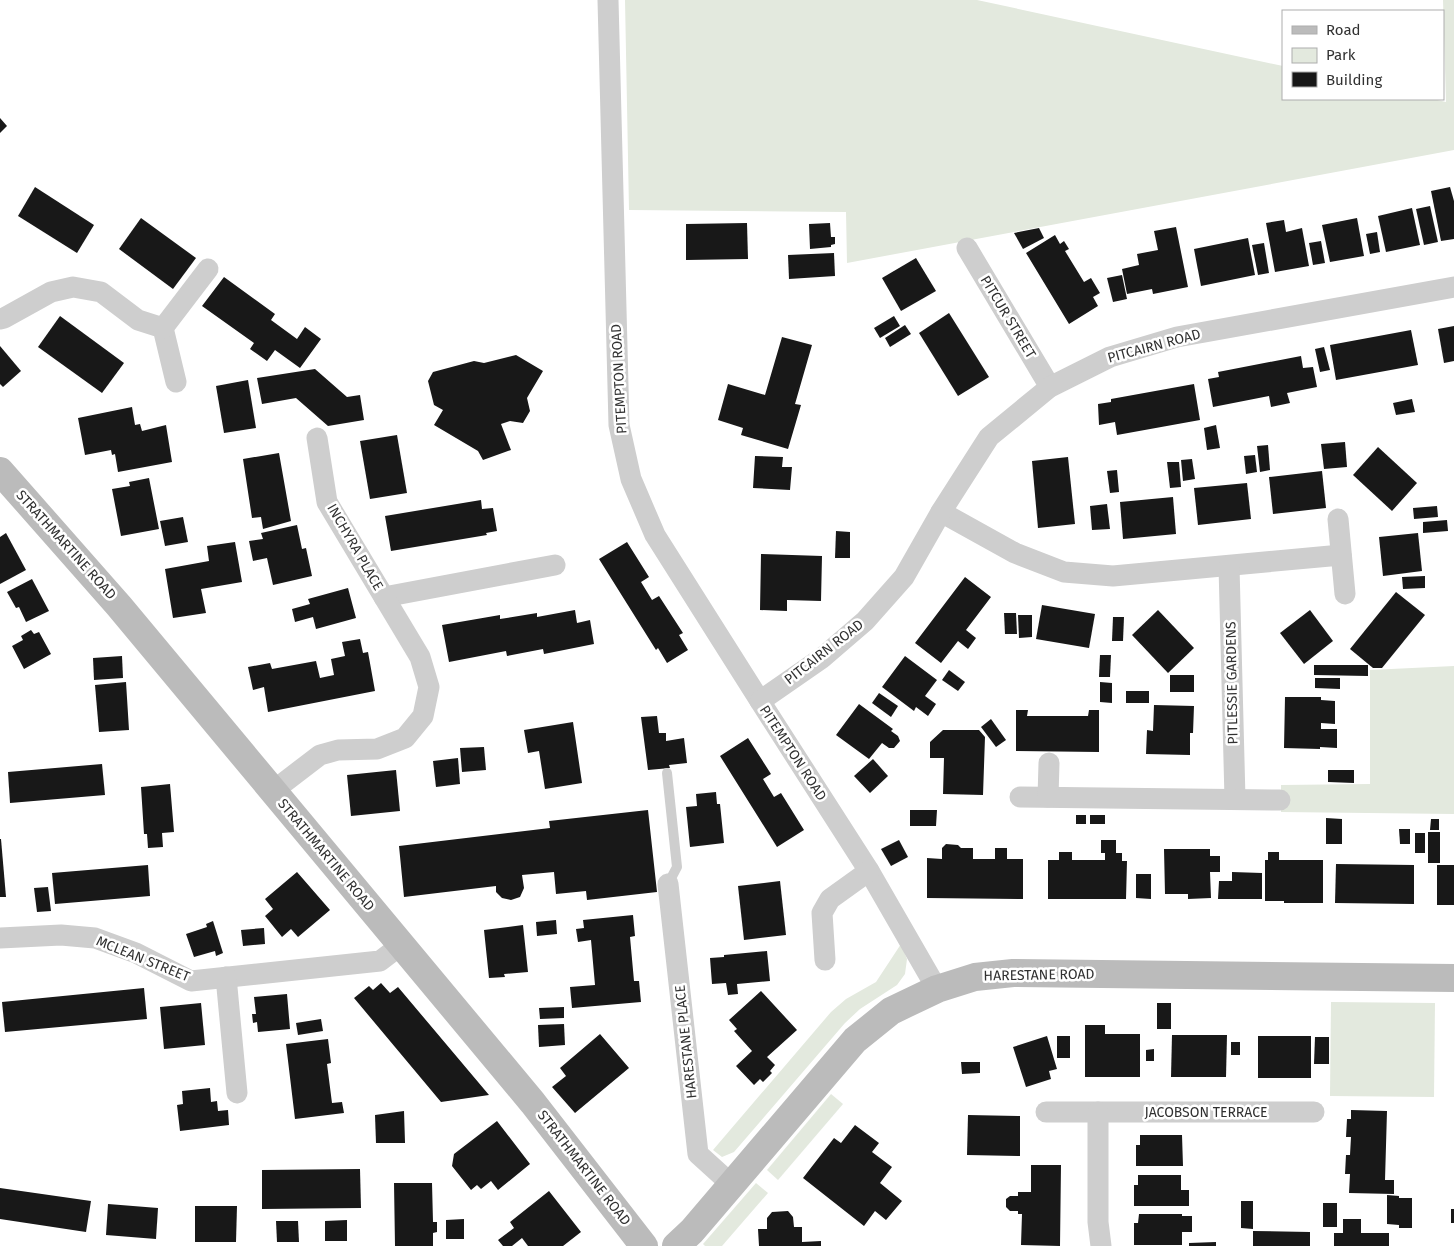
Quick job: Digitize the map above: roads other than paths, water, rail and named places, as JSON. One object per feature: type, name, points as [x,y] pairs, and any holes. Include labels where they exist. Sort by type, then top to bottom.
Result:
[{"type":"street","name":"PITEMPTON ROAD","points":[[608,0],[619,425],[631,479],[655,534],[869,871],[938,989]]},
{"type":"street","name":"PITCUR STREET","points":[[967,248],[1050,387]]},
{"type":"street","points":[[163,328],[208,270]]},
{"type":"street","points":[[0,319],[51,292],[73,287],[100,292],[138,320],[163,328]]},
{"type":"street","name":"PITCAIRN ROAD","points":[[760,702],[822,658],[865,621],[904,577],[989,437],[1050,387],[1110,357],[1177,338],[1454,287]]},
{"type":"street","points":[[163,328],[176,382]]},
{"type":"street","name":"INCHYRA PLACE","points":[[273,791],[320,755],[338,750],[377,749],[405,738],[423,716],[429,687],[420,657],[327,502],[317,438]]},
{"type":"street","name":"STRATHMARTINE ROAD","points":[[0,471],[120,606],[533,1103],[644,1246]]},
{"type":"street","points":[[942,512],[1015,553],[1064,572],[1113,576],[1341,555]]},
{"type":"street","points":[[1338,520],[1345,594]]},
{"type":"street","name":"INCHYRA PLACE","points":[[384,596],[555,565]]},
{"type":"street","name":"PITLESSIE GARDENS","points":[[1229,566],[1235,799]]},
{"type":"street","points":[[1048,797],[1049,763]]},
{"type":"street","points":[[1020,797],[1280,800]]},
{"type":"street","points":[[825,960],[822,913],[830,898],[869,871]]},
{"type":"street","name":"HARESTANE PLACE","points":[[668,884],[698,1154],[731,1184]]},
{"type":"street","name":"MCLEAN STREET","points":[[0,938],[61,935],[95,938],[136,953],[191,981],[380,962],[401,945]]},
{"type":"street","name":"HARESTANE ROAD","points":[[676,1246],[692,1231],[855,1040],[891,1011],[938,989],[974,976],[1013,973],[1454,978]]},
{"type":"street","points":[[226,978],[237,1093]]},
{"type":"street","name":"JACOBSON TERRACE","points":[[1046,1112],[1314,1112]]},
{"type":"street","points":[[1098,1112],[1098,1222],[1101,1246]]},
{"type":"lane","points":[[668,773],[677,867],[668,884]]}]
